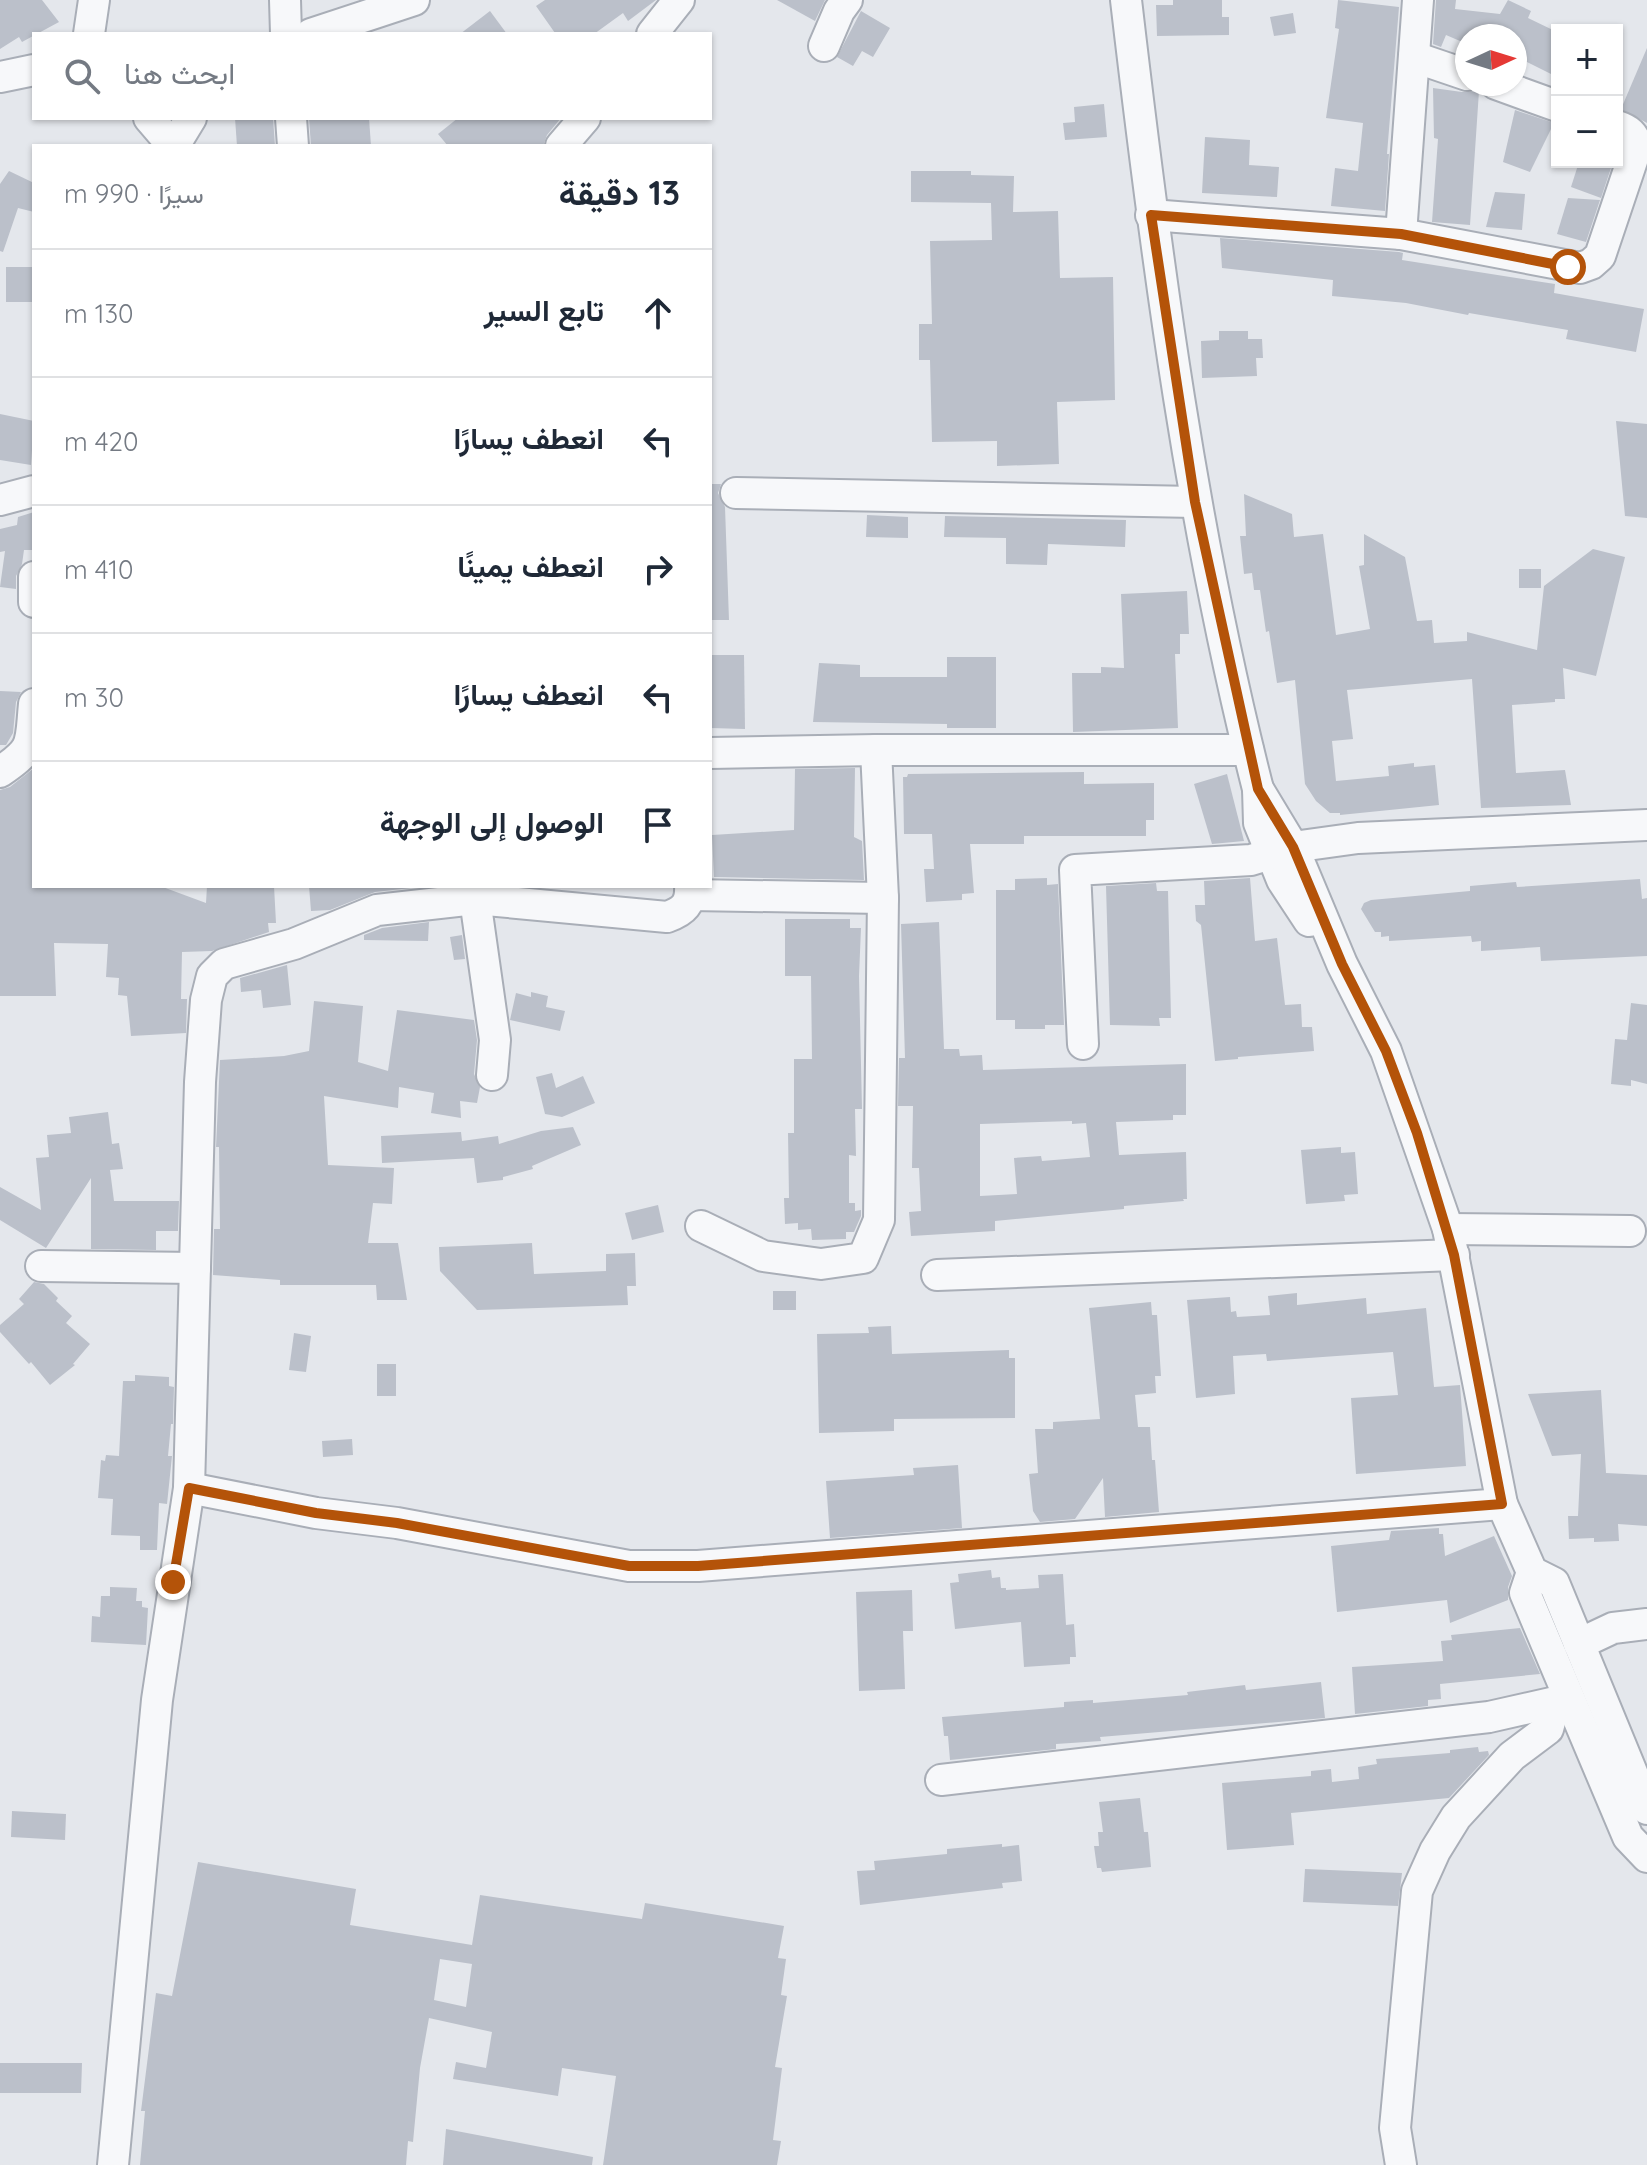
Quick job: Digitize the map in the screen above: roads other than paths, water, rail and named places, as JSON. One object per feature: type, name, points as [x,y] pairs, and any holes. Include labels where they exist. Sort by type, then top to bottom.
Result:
[{"type":"street","points":[[89,32],[94,0]]},
{"type":"street","points":[[285,0],[286,32]]},
{"type":"street","points":[[317,32],[414,0]]},
{"type":"street","points":[[654,32],[679,0]]},
{"type":"street","points":[[824,46],[847,0]]},
{"type":"street","points":[[1126,0],[1151,215],[1195,502],[1258,789],[1282,851],[1386,1051],[1451,1242],[1502,1504],[1532,1572],[1554,1583],[1647,1809]]},
{"type":"street","points":[[1401,234],[1418,0]]},
{"type":"street","points":[[1414,57],[1455,71]]},
{"type":"street","points":[[0,77],[32,70]]},
{"type":"street","points":[[1527,95],[1551,104]]},
{"type":"street","points":[[151,120],[172,144]]},
{"type":"street","points":[[175,144],[190,120]]},
{"type":"street","points":[[291,120],[293,144]]},
{"type":"street","points":[[563,144],[583,120]]},
{"type":"street","points":[[1151,215],[1401,234],[1580,268],[1600,256],[1637,146],[1635,137],[1623,128]]},
{"type":"street","points":[[0,500],[32,492]]},
{"type":"street","points":[[736,493],[1195,502]]},
{"type":"street","points":[[0,772],[24,755],[30,745],[32,724]]},
{"type":"street","points":[[701,1226],[763,1256],[821,1264],[863,1258],[879,1220],[883,898],[876,750]]},
{"type":"street","points":[[712,753],[1248,750]]},
{"type":"street","points":[[1083,1044],[1075,870],[1251,860],[1282,851],[1358,838],[1647,825]]},
{"type":"street","points":[[113,2165],[157,1700],[189,1488],[200,1082],[206,1000],[212,976],[224,964],[294,944],[377,910],[472,893],[667,917],[681,912],[689,902],[690,890],[883,898]]},
{"type":"street","points":[[472,893],[495,1040],[492,1075]]},
{"type":"street","points":[[937,1275],[1630,1231]]},
{"type":"street","points":[[41,1266],[195,1268]]},
{"type":"street","points":[[189,1488],[316,1513],[397,1523],[629,1566],[698,1566],[1502,1504]]},
{"type":"street","points":[[1532,1572],[1525,1593],[1559,1702],[1628,1837],[1647,1857]]},
{"type":"street","points":[[1579,1644],[1613,1628],[1647,1624]]},
{"type":"street","points":[[941,1780],[1489,1717],[1559,1702]]},
{"type":"street","points":[[1401,2165],[1395,2128],[1417,1891],[1435,1851],[1456,1817],[1512,1756],[1548,1729],[1559,1702]]}]
